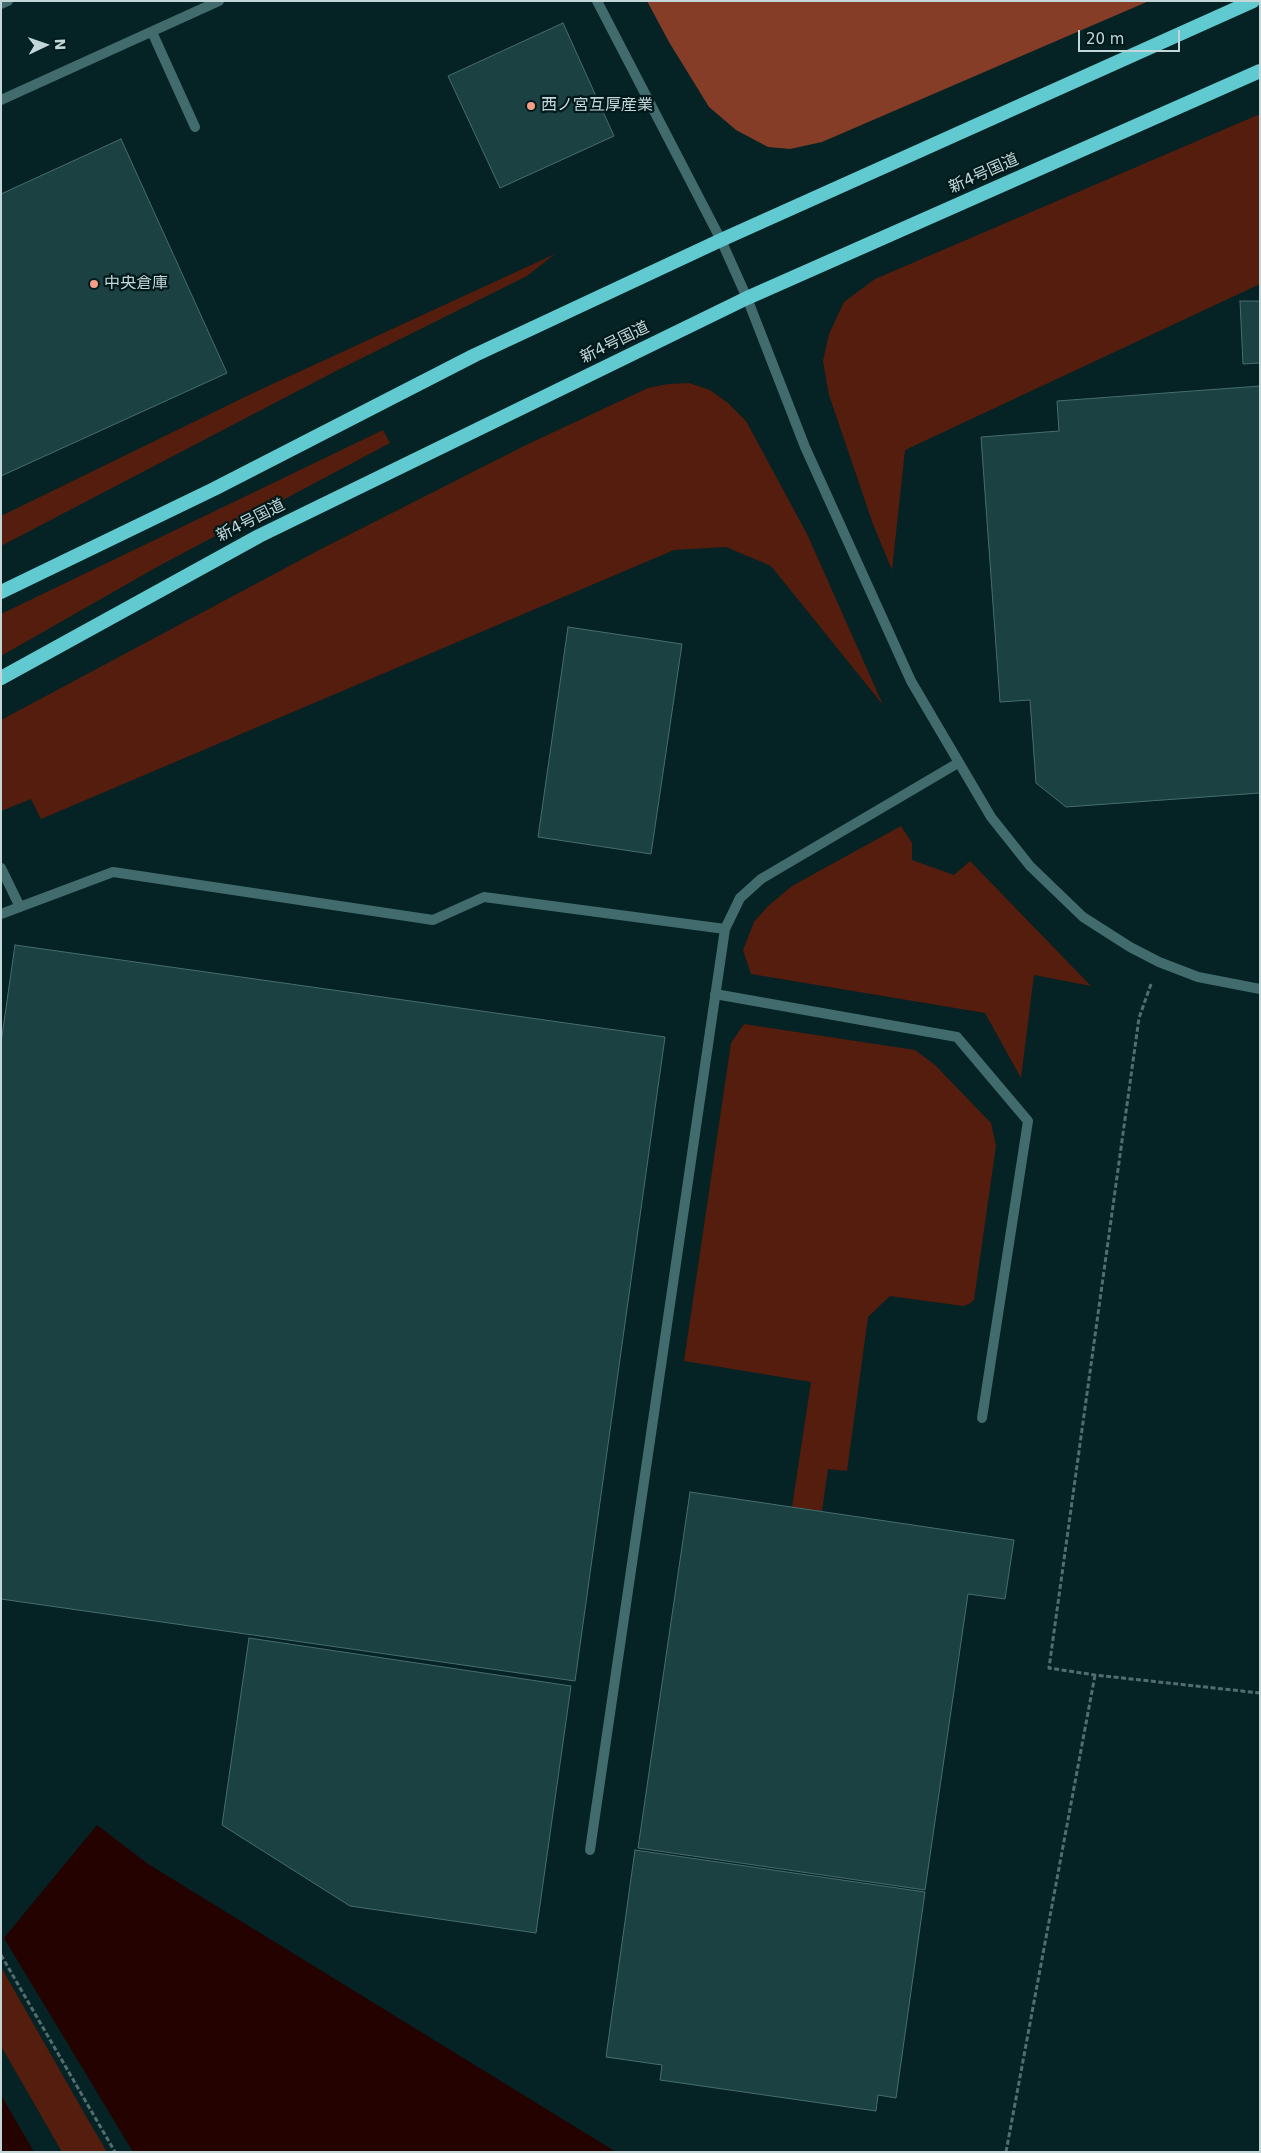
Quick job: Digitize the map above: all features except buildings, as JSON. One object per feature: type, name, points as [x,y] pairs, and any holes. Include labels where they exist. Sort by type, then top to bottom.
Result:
[{"type":"highway","points":[[1,592],[214,490],[475,355],[722,240],[1253,1]]},
{"type":"highway","name":"新4号国道","points":[[1,678],[259,536],[747,298],[1260,71]]},
{"type":"street","points":[[1,4],[8,1]]},
{"type":"street","points":[[1,100],[219,1]]},
{"type":"street","points":[[597,1],[722,240],[747,298],[805,447],[911,682],[990,817],[1030,866],[1083,917],[1130,947],[1158,962],[1198,977],[1260,989]]},
{"type":"street","points":[[152,32],[195,127]]},
{"type":"street","points":[[590,1850],[725,929],[740,898],[761,879],[958,762]]},
{"type":"street","points":[[1,868],[20,907]]},
{"type":"street","points":[[1,914],[112,872],[434,920],[484,897],[725,929]]},
{"type":"street","points":[[716,994],[957,1037],[1028,1121],[982,1418]]},
{"type":"path","points":[[1158,962],[1139,1018],[1049,1668],[1095,1675],[1260,1692]]},
{"type":"path","points":[[1006,2152],[1095,1675]]},
{"type":"path","points":[[1,1955],[115,2152]]},
{"type":"shaded area","points":[[647,1],[1149,1],[822,142],[790,149],[768,147],[736,130],[709,107],[669,42]]},
{"type":"shaded area","points":[[1260,114],[1260,284],[905,450],[892,570],[873,524],[829,395],[823,361],[829,334],[844,302],[875,279]]},
{"type":"shaded area","points":[[555,254],[527,276],[334,372],[1,546],[1,516],[253,393]]},
{"type":"shaded area","points":[[689,383],[710,390],[728,403],[746,421],[807,534],[883,705],[771,566],[726,547],[674,550],[41,819],[31,799],[1,811],[1,720],[321,549],[526,445],[648,388],[668,384]]},
{"type":"shaded area","points":[[383,430],[390,443],[157,567],[1,656],[1,614]]},
{"type":"shaded area","points":[[901,826],[912,843],[912,860],[954,875],[970,861],[1091,986],[1034,975],[1021,1078],[985,1013],[751,974],[743,950],[754,922],[768,906],[792,886]]},
{"type":"shaded area","points":[[744,1024],[915,1050],[935,1065],[991,1123],[996,1146],[974,1300],[963,1306],[890,1296],[868,1317],[847,1471],[828,1469],[822,1511],[792,1507],[811,1382],[684,1361],[731,1043]]},
{"type":"shaded area","points":[[97,1825],[148,1864],[616,2152],[133,2152],[4,1938]]},
{"type":"shaded area","points":[[1,1967],[107,2152],[62,2152],[1,2046]]},
{"type":"shaded area","points":[[1,2095],[34,2152],[1,2152]]},
{"type":"place","name":"西ノ宮互厚産業","points":[[531,106]]},
{"type":"place","name":"中央倉庫","points":[[94,284]]}]
